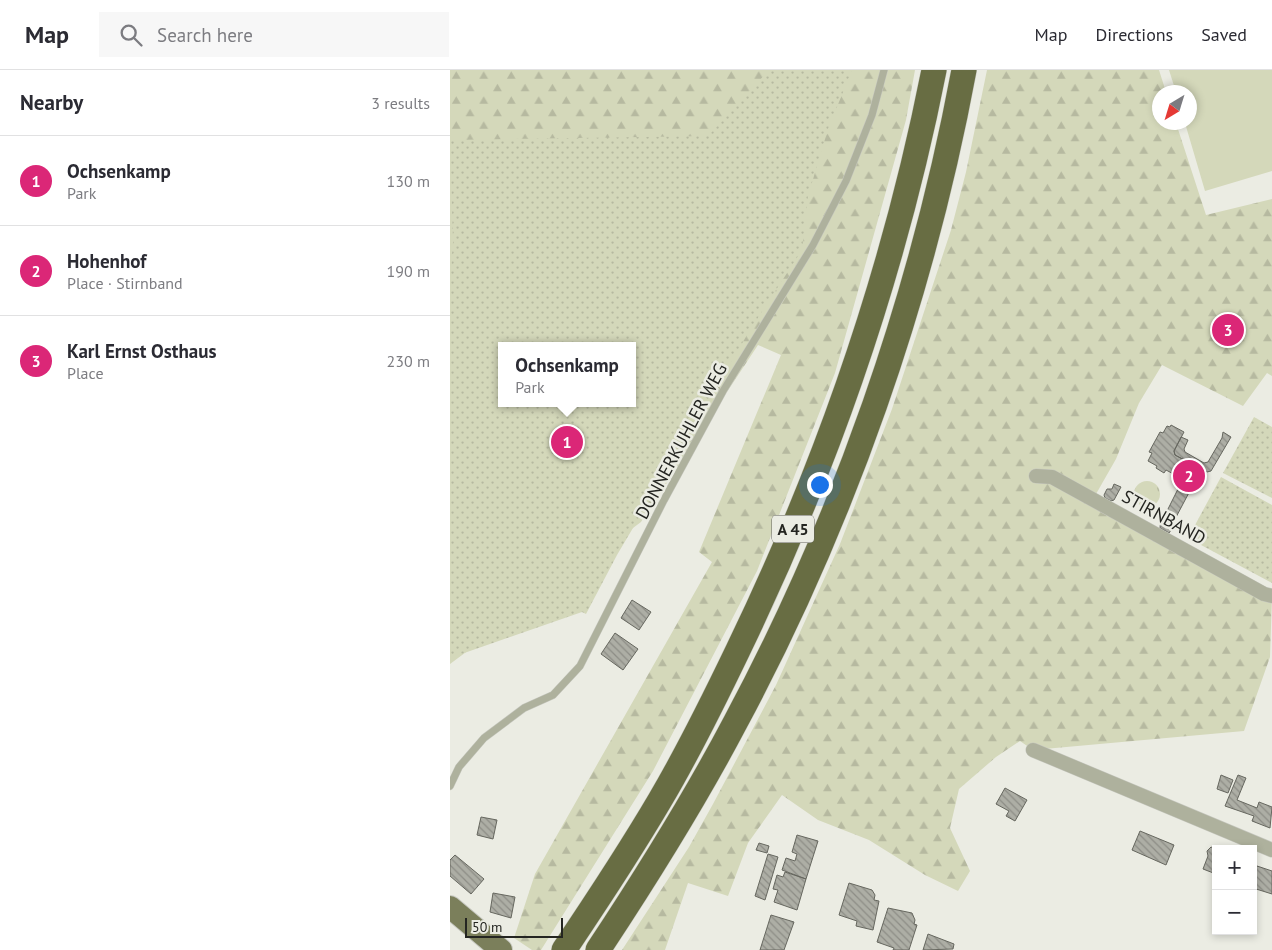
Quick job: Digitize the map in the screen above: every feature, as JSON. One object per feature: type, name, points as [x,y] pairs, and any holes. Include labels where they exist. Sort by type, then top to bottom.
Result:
[{"type":"highway","name":"A 45","points":[[564,950],[661,798],[714,700],[757,611],[806,499],[854,374],[895,236],[934,70]]},
{"type":"highway","name":"A 45","points":[[598,950],[679,822],[736,722],[793,606],[835,507],[883,381],[919,261],[954,124],[964,70]]},
{"type":"main road","points":[[450,907],[501,950]]},
{"type":"street","name":"STIRNBAND","points":[[1036,476],[1052,477],[1272,596]]},
{"type":"street","points":[[1033,750],[1272,850]]},
{"type":"lane","name":"DONNERKUHLER WEG","points":[[450,786],[459,767],[484,738],[524,708],[553,695],[580,666],[723,391],[813,245],[846,181],[872,115],[884,70]]},
{"type":"green space","points":[[450,70],[915,70],[906,120],[835,373],[757,571],[653,771],[541,950],[532,950],[514,938],[535,874],[712,562],[699,552],[781,355],[758,345],[641,522],[450,664]]},
{"type":"green space","points":[[769,70],[852,70],[828,129],[808,196],[802,250],[750,330],[617,555],[586,614],[582,612],[450,658],[450,286],[453,242],[450,140],[708,136]]},
{"type":"green space","points":[[987,70],[1159,70],[1164,85],[1152,85],[1152,130],[1178,130],[1206,215],[1272,199],[1272,376],[1267,373],[1243,406],[1162,365],[1139,403],[1116,459],[1096,494],[1272,596],[1270,657],[1244,731],[1033,750],[1020,741],[996,757],[959,789],[950,828],[970,871],[958,891],[925,875],[869,840],[818,820],[782,795],[748,843],[728,896],[688,883],[665,950],[622,950],[689,847],[713,804],[776,685],[840,544],[892,409],[951,230],[966,172]]},
{"type":"green space","points":[[1169,70],[1272,70],[1272,171],[1205,191],[1187,130],[1197,130],[1197,85],[1174,85]]},
{"type":"green space","points":[[1254,417],[1272,427],[1272,498],[1223,473]]},
{"type":"green space","points":[[1221,477],[1272,505],[1272,583],[1188,538]]},
{"type":"green space","points":[[1147,481],[1156,485],[1160,494],[1156,503],[1147,507],[1138,503],[1134,494],[1138,485]]},
{"type":"building","points":[[1171,425],[1184,432],[1174,451],[1175,455],[1188,462],[1189,459],[1203,467],[1204,470],[1197,484],[1193,485],[1174,521],[1176,523],[1169,533],[1160,528],[1161,516],[1163,511],[1166,513],[1183,479],[1166,470],[1164,473],[1148,461],[1152,453],[1149,452],[1160,432],[1163,433],[1167,426],[1170,427]]},
{"type":"building","points":[[1223,432],[1231,437],[1211,471],[1207,472],[1189,459],[1188,462],[1175,455],[1174,451],[1181,437],[1188,440],[1184,449],[1185,452],[1204,463],[1208,462],[1222,438]]},
{"type":"building","points":[[1114,484],[1121,487],[1114,500],[1111,501],[1105,498],[1104,495],[1107,489],[1112,489]]},
{"type":"building","points":[[632,600],[651,612],[639,630],[621,618]]},
{"type":"building","points":[[615,633],[638,649],[623,670],[601,654]]},
{"type":"building","points":[[1221,775],[1233,780],[1228,793],[1217,789]]},
{"type":"building","points":[[1238,775],[1246,778],[1237,800],[1257,808],[1259,802],[1272,807],[1270,828],[1252,821],[1254,816],[1225,806]]},
{"type":"building","points":[[1005,788],[1027,800],[1015,821],[1006,816],[1009,811],[996,804]]},
{"type":"building","points":[[481,817],[497,820],[493,839],[477,835]]},
{"type":"building","points":[[1140,831],[1174,845],[1166,865],[1132,850]]},
{"type":"building","points":[[797,835],[818,841],[806,879],[782,870],[786,858],[795,861],[797,854],[792,852]]},
{"type":"building","points":[[759,843],[769,846],[767,853],[756,850]]},
{"type":"building","points":[[1212,847],[1212,872],[1203,869],[1208,856],[1207,851]]},
{"type":"building","points":[[768,854],[778,857],[765,900],[755,896]]},
{"type":"building","points":[[455,855],[484,879],[471,894],[450,876],[450,860]]},
{"type":"building","points":[[1257,866],[1272,871],[1272,894],[1257,889]]},
{"type":"building","points":[[785,872],[806,879],[797,910],[774,902],[778,890],[773,889],[777,875],[783,877]]},
{"type":"building","points":[[849,883],[872,890],[875,895],[874,900],[879,901],[873,930],[856,926],[857,921],[839,915]]},
{"type":"building","points":[[493,893],[515,897],[511,918],[490,912]]},
{"type":"building","points":[[888,908],[912,913],[915,920],[914,924],[917,925],[909,950],[893,950],[894,948],[877,942]]},
{"type":"building","points":[[771,915],[794,922],[784,950],[760,950]]},
{"type":"building","points":[[928,934],[954,944],[953,949],[923,950]]},
{"type":"place","name":"Karl Ernst Osthaus","points":[[1228,330]]},
{"type":"place","name":"Ochsenkamp","points":[[567,442]]},
{"type":"place","name":"Hohenhof","points":[[1189,476]]}]
